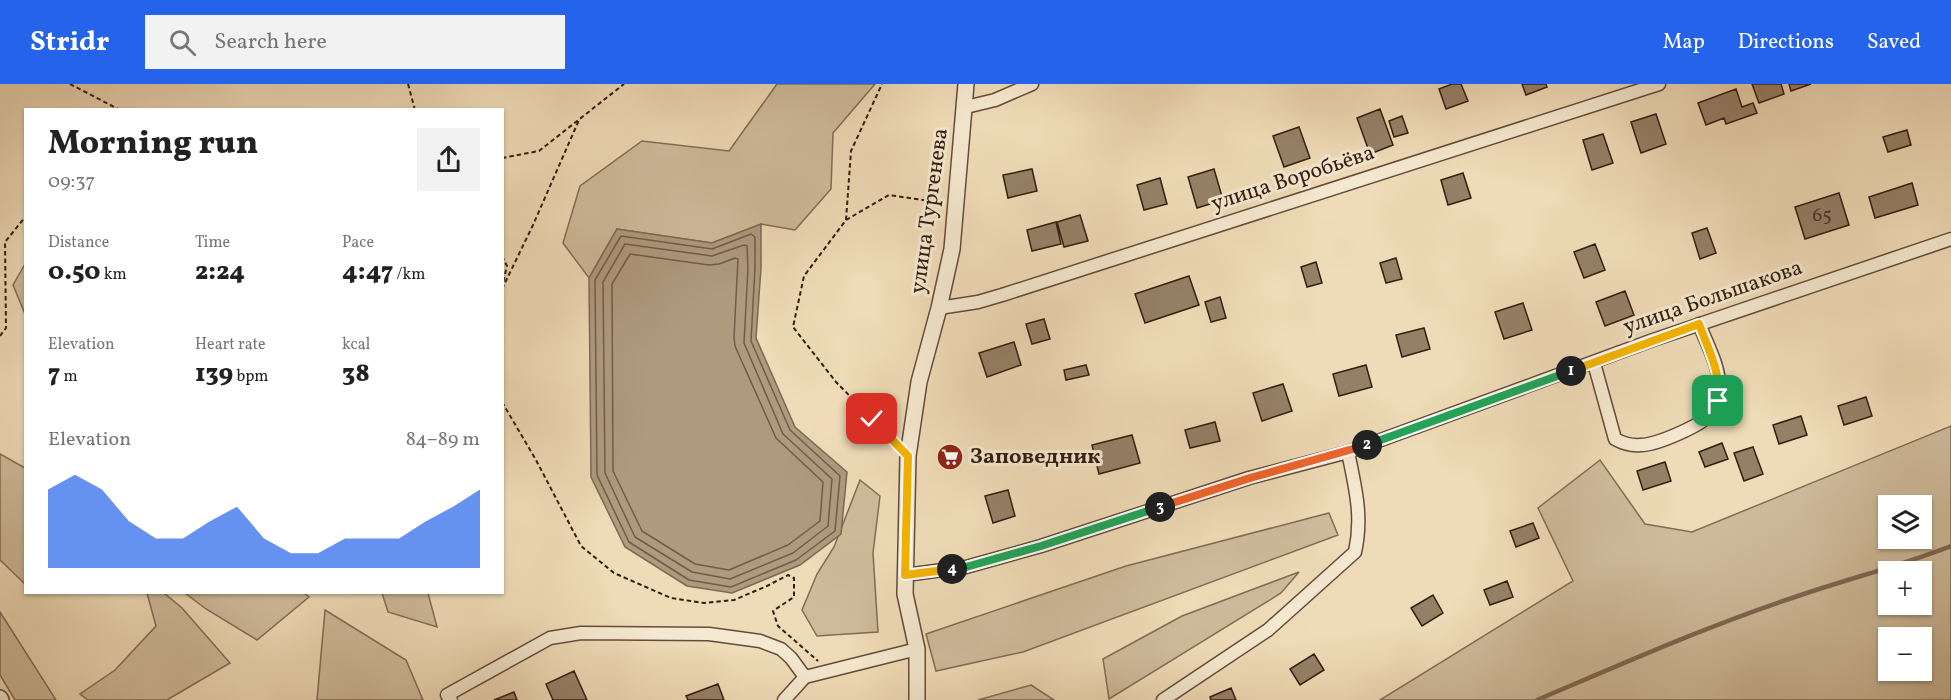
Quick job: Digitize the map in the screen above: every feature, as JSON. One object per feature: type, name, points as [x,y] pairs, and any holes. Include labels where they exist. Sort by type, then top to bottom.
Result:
[{"type":"street","name":"улица Тургенева","points":[[917,700],[916,649],[905,594],[908,456],[919,382],[952,249],[966,107],[966,84]]},
{"type":"street","points":[[966,107],[995,100],[1032,84]]},
{"type":"street","name":"улица Воробьёва","points":[[939,308],[978,302],[1012,292],[1659,84]]},
{"type":"street","name":"улица Большакова","points":[[905,575],[966,567],[1041,546],[1250,478],[1348,452],[1699,324],[1951,239]]},
{"type":"street","points":[[1594,363],[1615,439],[1625,445],[1644,446],[1678,433],[1705,418],[1718,401],[1718,376],[1699,324]]},
{"type":"street","points":[[1163,700],[1268,630],[1355,552],[1359,534],[1359,512],[1348,452]]},
{"type":"street","points":[[451,700],[447,695],[550,638],[580,633],[709,634],[760,640],[781,649],[792,658],[805,677]]},
{"type":"street","points":[[784,700],[805,677],[916,649]]},
{"type":"path","points":[[70,84],[116,108]]},
{"type":"path","points":[[408,84],[414,108]]},
{"type":"path","points":[[504,158],[539,151],[624,84]]},
{"type":"path","points":[[846,220],[851,152],[882,84]]},
{"type":"path","points":[[504,284],[533,225],[579,120]]},
{"type":"path","points":[[908,456],[836,382],[793,327],[804,276],[846,220],[890,195],[956,205]]},
{"type":"path","points":[[0,336],[6,328],[5,242],[24,218]]},
{"type":"path","points":[[504,260],[507,266],[504,279]]},
{"type":"path","points":[[504,405],[547,479],[581,546],[614,573],[671,598],[704,603],[734,600],[788,575],[794,578],[794,597],[772,611],[778,626],[829,671]]},
{"type":"shaded area","points":[[777,84],[875,84],[833,133],[831,189],[795,230],[761,224],[712,243],[617,229],[589,278],[563,243],[580,186],[642,141],[729,151]]},
{"type":"shaded area","points":[[24,266],[24,312],[13,285]]},
{"type":"shaded area","points":[[1951,426],[1951,700],[1380,700],[1573,581],[1538,508],[1600,460],[1645,524],[1692,532]]},
{"type":"shaded area","points":[[0,454],[24,467],[24,583],[0,560]]},
{"type":"shaded area","points":[[860,480],[880,496],[873,553],[878,632],[817,636],[802,610],[817,574],[834,547]]},
{"type":"shaded area","points":[[1329,513],[1338,535],[1023,652],[936,671],[926,634],[1126,566]]},
{"type":"shaded area","points":[[1299,572],[1281,593],[1109,699],[1103,659],[1182,616]]},
{"type":"shaded area","points":[[147,594],[165,594],[182,608],[230,663],[167,700],[88,700],[80,694],[115,670],[156,626]]},
{"type":"shaded area","points":[[186,594],[305,594],[309,597],[257,640],[206,609]]},
{"type":"shaded area","points":[[382,594],[428,594],[437,627],[388,612]]},
{"type":"shaded area","points":[[325,610],[406,660],[423,700],[317,700]]},
{"type":"shaded area","points":[[0,612],[56,700],[15,700],[0,675]]},
{"type":"shaded area","points":[[1031,685],[1054,700],[978,700]]},
{"type":"water","points":[[761,224],[761,268],[756,338],[795,427],[847,472],[841,534],[800,565],[732,593],[687,586],[625,547],[591,477],[589,278],[617,229],[712,243]]},
{"type":"building","points":[[1452,84],[1461,84],[1468,101],[1446,109],[1439,89]]},
{"type":"building","points":[[1522,84],[1546,84],[1547,87],[1526,95]]},
{"type":"building","points":[[1752,84],[1781,84],[1784,94],[1759,103]]},
{"type":"building","points":[[1789,84],[1811,84],[1791,91]]},
{"type":"building","points":[[1736,89],[1742,107],[1753,103],[1757,113],[1726,124],[1724,118],[1706,125],[1698,103]]},
{"type":"building","points":[[1380,109],[1393,145],[1370,154],[1357,118]]},
{"type":"building","points":[[1656,114],[1666,144],[1641,153],[1631,122]]},
{"type":"building","points":[[1402,116],[1408,133],[1394,137],[1389,121]]},
{"type":"building","points":[[1299,127],[1310,158],[1284,167],[1273,136]]},
{"type":"building","points":[[1907,130],[1911,145],[1888,152],[1883,137]]},
{"type":"building","points":[[1603,134],[1613,163],[1592,170],[1583,140]]},
{"type":"building","points":[[1032,169],[1037,191],[1008,198],[1003,175]]},
{"type":"building","points":[[1214,169],[1223,200],[1197,208],[1188,177]]},
{"type":"building","points":[[1463,173],[1471,198],[1448,205],[1441,180]]},
{"type":"building","points":[[1160,178],[1167,204],[1144,210],[1137,185]]},
{"type":"building","points":[[1912,183],[1918,205],[1875,218],[1869,197]]},
{"type":"building","points":[[1839,193],[1849,225],[1805,239],[1795,207]]},
{"type":"building","points":[[1080,215],[1088,241],[1064,247],[1057,222]]},
{"type":"building","points":[[1056,222],[1061,244],[1032,251],[1027,230]]},
{"type":"building","points":[[1707,228],[1716,253],[1700,259],[1692,233]]},
{"type":"building","points":[[1595,244],[1605,270],[1584,278],[1574,252]]},
{"type":"building","points":[[1396,258],[1402,279],[1386,283],[1380,263]]},
{"type":"building","points":[[1316,262],[1322,283],[1307,287],[1301,267]]},
{"type":"building","points":[[1189,276],[1199,305],[1145,323],[1135,294]]},
{"type":"building","points":[[1625,291],[1634,315],[1605,326],[1596,302]]},
{"type":"building","points":[[1220,297],[1226,318],[1211,322],[1205,302]]},
{"type":"building","points":[[1523,303],[1532,330],[1504,339],[1495,312]]},
{"type":"building","points":[[1044,319],[1050,339],[1032,344],[1026,324]]},
{"type":"building","points":[[1424,328],[1430,349],[1402,357],[1396,335]]},
{"type":"building","points":[[1014,342],[1021,365],[987,377],[979,353]]},
{"type":"building","points":[[1086,365],[1089,375],[1066,380],[1064,370]]},
{"type":"building","points":[[1366,365],[1372,387],[1339,396],[1333,374]]},
{"type":"building","points":[[1283,384],[1292,411],[1262,421],[1253,393]]},
{"type":"building","points":[[1866,397],[1872,416],[1844,425],[1838,406]]},
{"type":"building","points":[[1801,416],[1807,435],[1779,444],[1773,425]]},
{"type":"building","points":[[1215,422],[1220,441],[1190,448],[1185,430]]},
{"type":"building","points":[[1132,435],[1140,463],[1099,474],[1092,445]]},
{"type":"building","points":[[1722,443],[1728,459],[1705,467],[1699,452]]},
{"type":"building","points":[[1753,447],[1763,474],[1744,481],[1734,453]]},
{"type":"building","points":[[1665,462],[1671,481],[1643,490],[1637,471]]},
{"type":"building","points":[[1008,490],[1015,516],[993,523],[985,496]]},
{"type":"building","points":[[1533,523],[1539,538],[1516,547],[1510,531]]},
{"type":"building","points":[[1507,581],[1513,597],[1490,605],[1484,590]]},
{"type":"building","points":[[1433,595],[1443,613],[1422,626],[1411,608]]},
{"type":"building","points":[[1314,654],[1324,670],[1300,685],[1290,669]]},
{"type":"building","points":[[574,671],[587,700],[553,700],[546,684]]},
{"type":"building","points":[[718,684],[724,700],[688,700],[686,696]]},
{"type":"building","points":[[1231,688],[1236,700],[1211,700],[1210,697]]},
{"type":"building","points":[[514,692],[517,700],[494,700]]},
{"type":"waterway","points":[[1537,700],[1730,620],[1951,546]]},
{"type":"place","name":"Заповедник","points":[[950,457]]},
{"type":"route","points":[[872,419],[908,456],[905,575],[966,567],[1041,546],[1250,478],[1348,452],[1699,324],[1718,376],[1718,401]]}]
